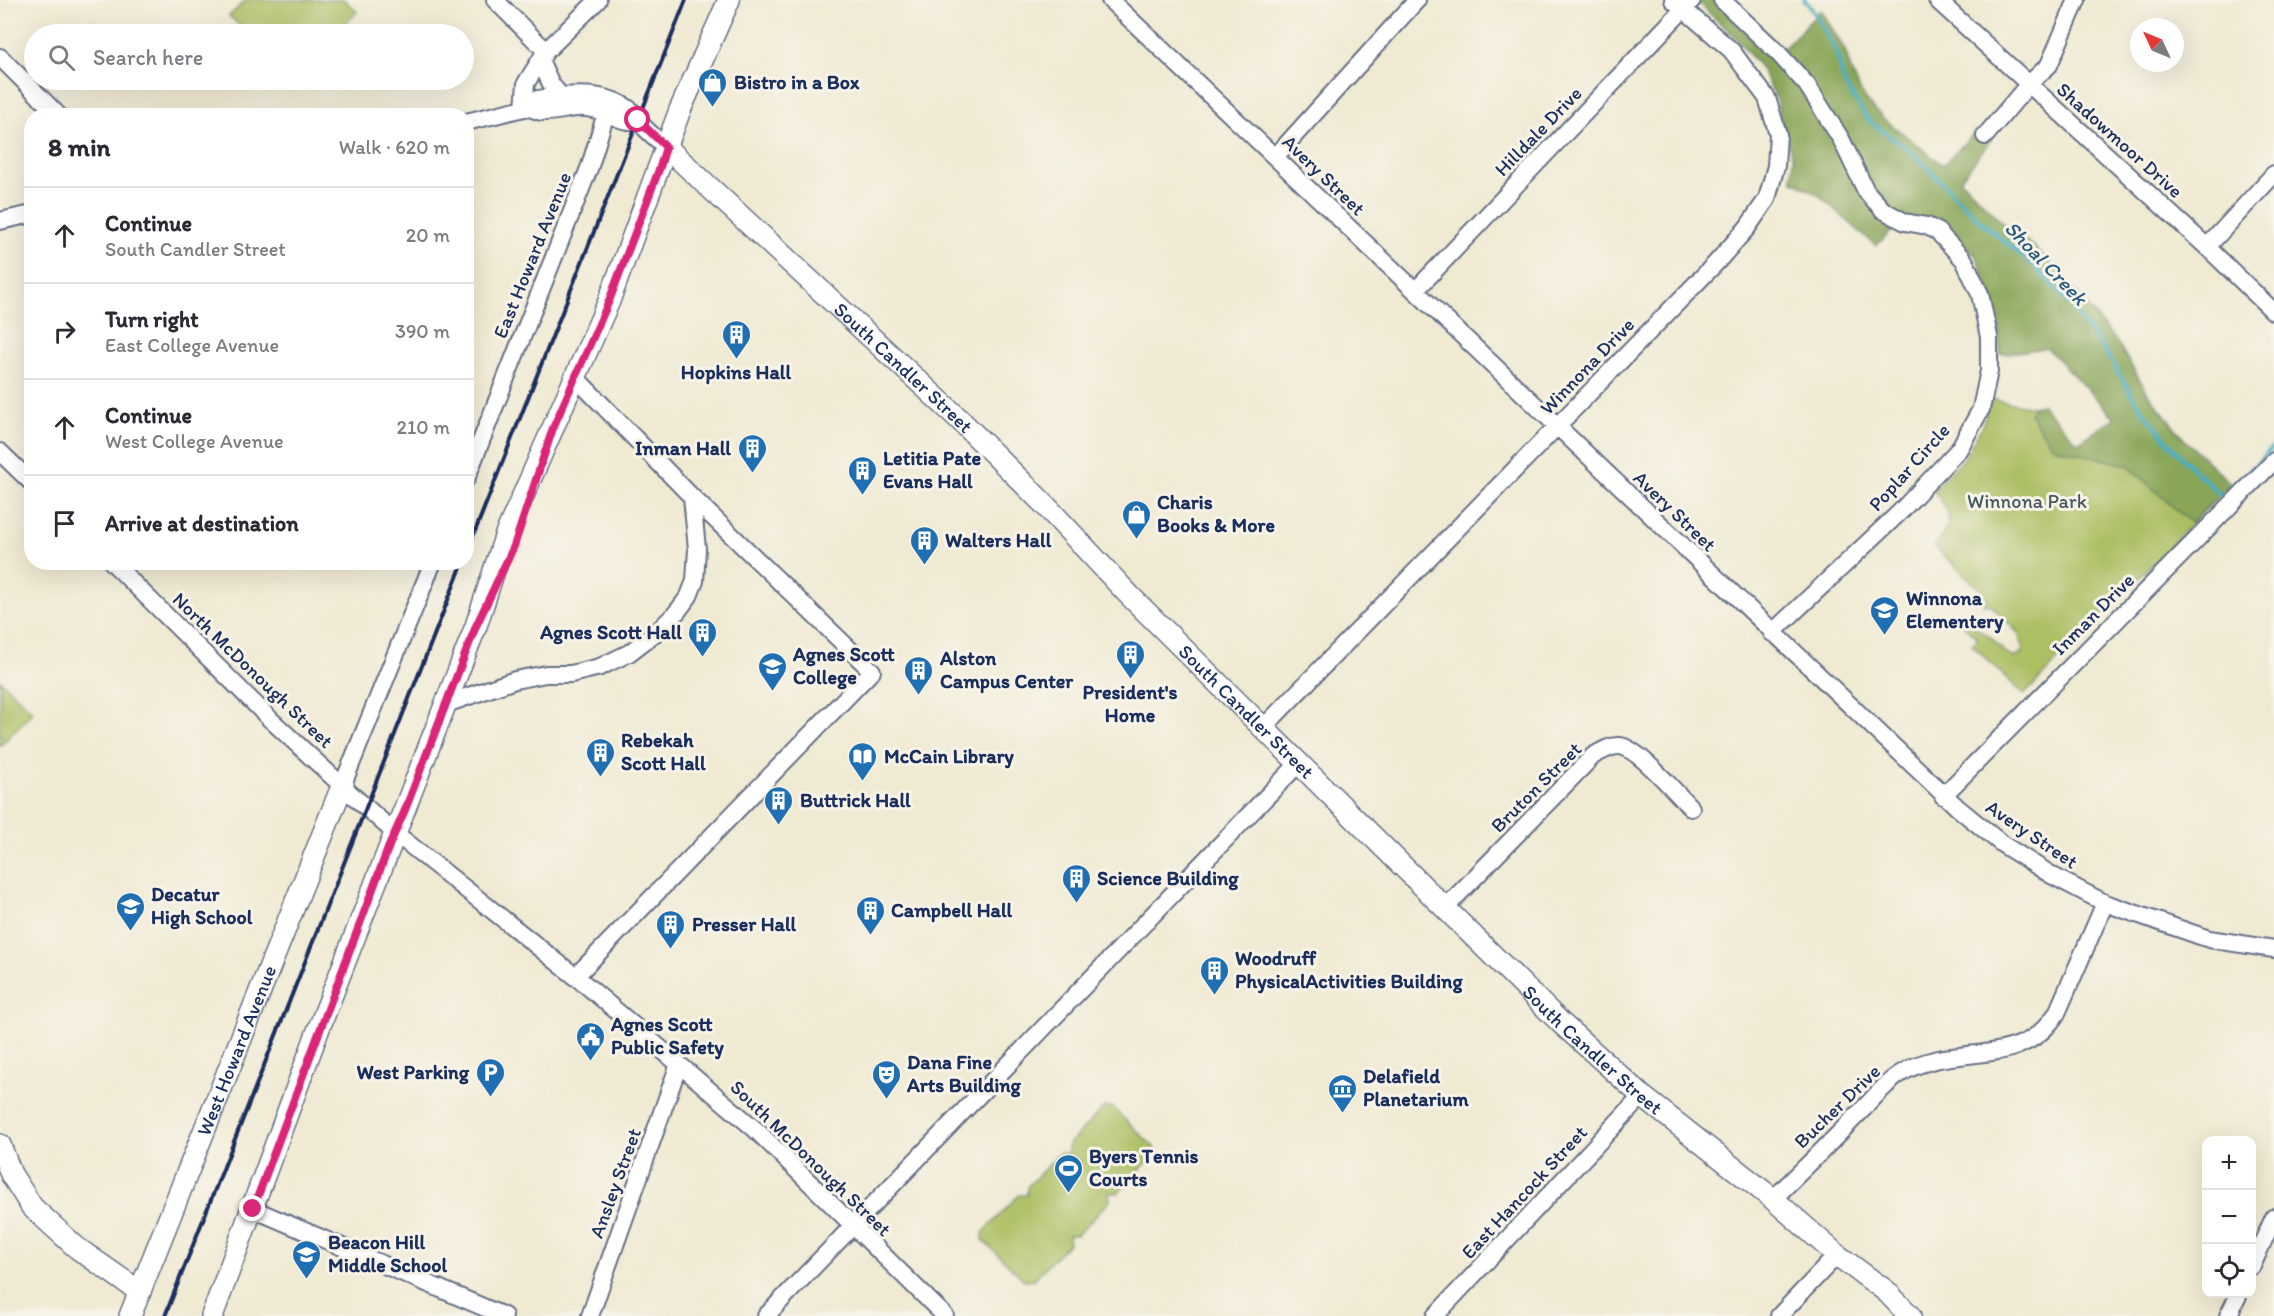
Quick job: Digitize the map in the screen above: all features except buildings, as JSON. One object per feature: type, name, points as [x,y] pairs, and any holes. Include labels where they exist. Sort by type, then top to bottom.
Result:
[{"type":"main road","points":[[212,1316],[320,1028],[476,626],[514,546],[553,428],[609,301],[680,110],[729,0]]},
{"type":"main road","name":"South Candler Street","points":[[666,147],[958,418],[1038,498],[1130,596],[1561,1023],[1642,1096],[1773,1199],[1837,1255],[1886,1291],[1910,1316]]},
{"type":"main road","name":"West Howard Avenue","points":[[130,1316],[343,784]]},
{"type":"main road","points":[[0,1145],[11,1173],[32,1207],[77,1248],[140,1292]]},
{"type":"street","points":[[474,120],[528,108],[538,99],[560,95],[551,84],[543,55],[495,0]]},
{"type":"street","points":[[528,108],[525,83],[543,55],[598,0]]},
{"type":"street","name":"Avery Street","points":[[1110,0],[1943,796],[2002,844],[2053,876],[2105,903],[2209,939],[2274,950]]},
{"type":"street","points":[[1275,157],[1417,0]]},
{"type":"street","name":"Poplar Circle","points":[[1722,0],[1779,54],[1807,86],[1841,139],[1866,191],[1883,210],[1905,222],[1927,226],[1937,231],[1964,260],[1980,294],[1989,337],[1989,371],[1981,409],[1959,449],[1899,513],[1772,633]]},
{"type":"street","name":"Shadowmoor Drive","points":[[1937,0],[2028,86],[2207,247],[2274,312]]},
{"type":"street","points":[[1985,136],[2049,65],[2077,0]]},
{"type":"street","name":"Hilldale Drive","points":[[1415,291],[1683,3]]},
{"type":"street","name":"Winnona Drive","points":[[1263,728],[1716,263],[1747,228],[1767,199],[1776,166],[1778,134],[1767,98],[1731,50],[1683,3]]},
{"type":"street","points":[[0,57],[24,81]]},
{"type":"street","points":[[33,90],[51,108]]},
{"type":"street","name":"South Candler Street","points":[[560,95],[590,95],[615,102],[635,114],[638,120],[666,147]]},
{"type":"street","points":[[528,108],[540,112],[576,107],[590,108],[631,123],[638,120]]},
{"type":"street","name":"East Howard Avenue","points":[[474,459],[590,166],[606,113]]},
{"type":"street","points":[[2207,247],[2274,174]]},
{"type":"street","points":[[0,221],[24,216]]},
{"type":"street","points":[[575,377],[692,497],[873,670],[575,977]]},
{"type":"street","points":[[0,452],[24,475]]},
{"type":"street","name":"Inman Drive","points":[[1943,796],[2274,461]]},
{"type":"street","points":[[446,704],[515,680],[546,674],[571,674],[600,667],[629,653],[659,630],[689,596],[695,581],[696,532],[692,497]]},
{"type":"street","name":"North McDonough Street","points":[[120,570],[271,720],[366,807]]},
{"type":"street","points":[[343,784],[430,570]]},
{"type":"street","name":"Bruton Street","points":[[1445,908],[1593,756],[1605,750],[1619,746],[1636,754],[1691,808]]},
{"type":"street","points":[[766,1316],[1298,764]]},
{"type":"street","name":"South McDonough Street","points":[[366,807],[395,833],[575,977],[756,1130],[945,1316]]},
{"type":"street","name":"Bucher Drive","points":[[1773,1199],[1883,1089],[1903,1072],[1927,1061],[2006,1050],[2023,1045],[2039,1036],[2057,1013],[2105,903]]},
{"type":"street","name":"Ansley Street","points":[[590,1316],[680,1064]]},
{"type":"street","name":"East Hancock Street","points":[[1435,1316],[1642,1096]]},
{"type":"street","points":[[253,1209],[504,1316]]},
{"type":"street","points":[[2256,1257],[2274,1217]]},
{"type":"street","points":[[1779,1316],[1837,1255]]},
{"type":"street","points":[[2228,1316],[2237,1298]]},
{"type":"green space","points":[[246,0],[345,0],[357,12],[346,24],[238,24],[229,16]]},
{"type":"green space","points":[[1701,0],[1729,0],[1783,49],[1821,10],[1845,50],[1852,73],[1864,98],[1883,118],[1943,165],[1977,130],[1991,140],[1960,180],[2008,228],[2033,246],[2061,274],[2118,344],[2149,395],[2184,439],[2231,484],[2191,523],[2127,465],[2053,447],[2030,414],[2033,407],[2042,405],[2078,443],[2115,418],[2047,348],[2000,354],[1999,328],[1977,257],[1939,222],[1897,226],[1876,246],[1817,194],[1792,180],[1793,158],[1775,96],[1760,67],[1734,36],[1698,3]]},
{"type":"green space","name":"Winnona Park","points":[[1960,179],[2008,228],[2033,246],[2061,274],[2118,344],[2149,395],[2184,439],[2231,484],[2024,695],[1972,645],[1978,638],[1963,625],[1970,618],[1974,627],[1989,636],[2007,654],[2015,658],[2023,652],[2019,634],[1991,605],[1983,604],[1988,597],[1934,546],[1945,531],[1948,518],[1944,505],[1933,490],[1964,458],[1982,426],[1991,399],[2033,407],[2042,405],[2078,443],[2115,418],[2047,348],[2000,354],[1999,328],[1977,257],[1939,222],[1939,194]]},
{"type":"green space","points":[[0,680],[33,712],[0,746]]},
{"type":"green space","name":"Byers Tennis Courts","points":[[1104,1107],[1112,1107],[1154,1147],[1154,1155],[1118,1193],[1109,1193],[1110,1201],[1077,1235],[1069,1235],[1069,1243],[1033,1280],[1024,1280],[983,1240],[983,1233],[1019,1195],[1027,1195],[1027,1187],[1060,1153],[1068,1153],[1068,1145]]},
{"type":"waterway","name":"Shoal Creek","points":[[1804,0],[1810,6],[1836,51],[1845,85],[1868,120],[1913,153],[1980,221],[2033,265],[2060,293],[2104,350],[2142,410],[2183,459],[2223,497],[2274,446]]},
{"type":"railway","points":[[474,534],[686,0]]},
{"type":"railway","points":[[165,1316],[460,570]]},
{"type":"place","name":"Bistro in a Box","points":[[713,108]]},
{"type":"place","name":"Hopkins Hall","points":[[736,360]]},
{"type":"place","name":"Inman Hall","points":[[752,474]]},
{"type":"place","name":"Letitia Pate Evans Hall","points":[[862,496]]},
{"type":"place","name":"Charis Books & More","points":[[1136,540]]},
{"type":"place","name":"Walters Hall","points":[[924,566]]},
{"type":"place","name":"Winnona Elementery","points":[[1885,636]]},
{"type":"place","name":"Agnes Scott Hall","points":[[703,658]]},
{"type":"place","name":"President's Home","points":[[1130,680]]},
{"type":"place","name":"Agnes Scott College","points":[[772,692]]},
{"type":"place","name":"Alston Campus Center","points":[[919,696]]},
{"type":"place","name":"Rebekah Scott Hall","points":[[600,778]]},
{"type":"place","name":"McCain Library","points":[[863,782]]},
{"type":"place","name":"Buttrick Hall","points":[[779,826]]},
{"type":"place","name":"Science Building","points":[[1076,904]]},
{"type":"place","name":"Decatur High School","points":[[130,932]]},
{"type":"place","name":"Campbell Hall","points":[[870,936]]},
{"type":"place","name":"Presser Hall","points":[[671,950]]},
{"type":"place","name":"Woodruff PhysicalActivities Building","points":[[1214,996]]},
{"type":"place","name":"Agnes Scott Public Safety","points":[[590,1062]]},
{"type":"place","name":"West Parking","points":[[490,1098]]},
{"type":"place","name":"Dana Fine Arts Building","points":[[886,1100]]},
{"type":"place","name":"Delafield Planetarium","points":[[1342,1114]]},
{"type":"place","name":"Byers Tennis Courts","points":[[1068,1194]]},
{"type":"place","name":"Beacon Hill Middle School","points":[[307,1280]]},
{"type":"route","points":[[253,1209],[389,846],[476,626],[514,546],[553,428],[609,301],[660,167],[666,147],[638,120]]}]
